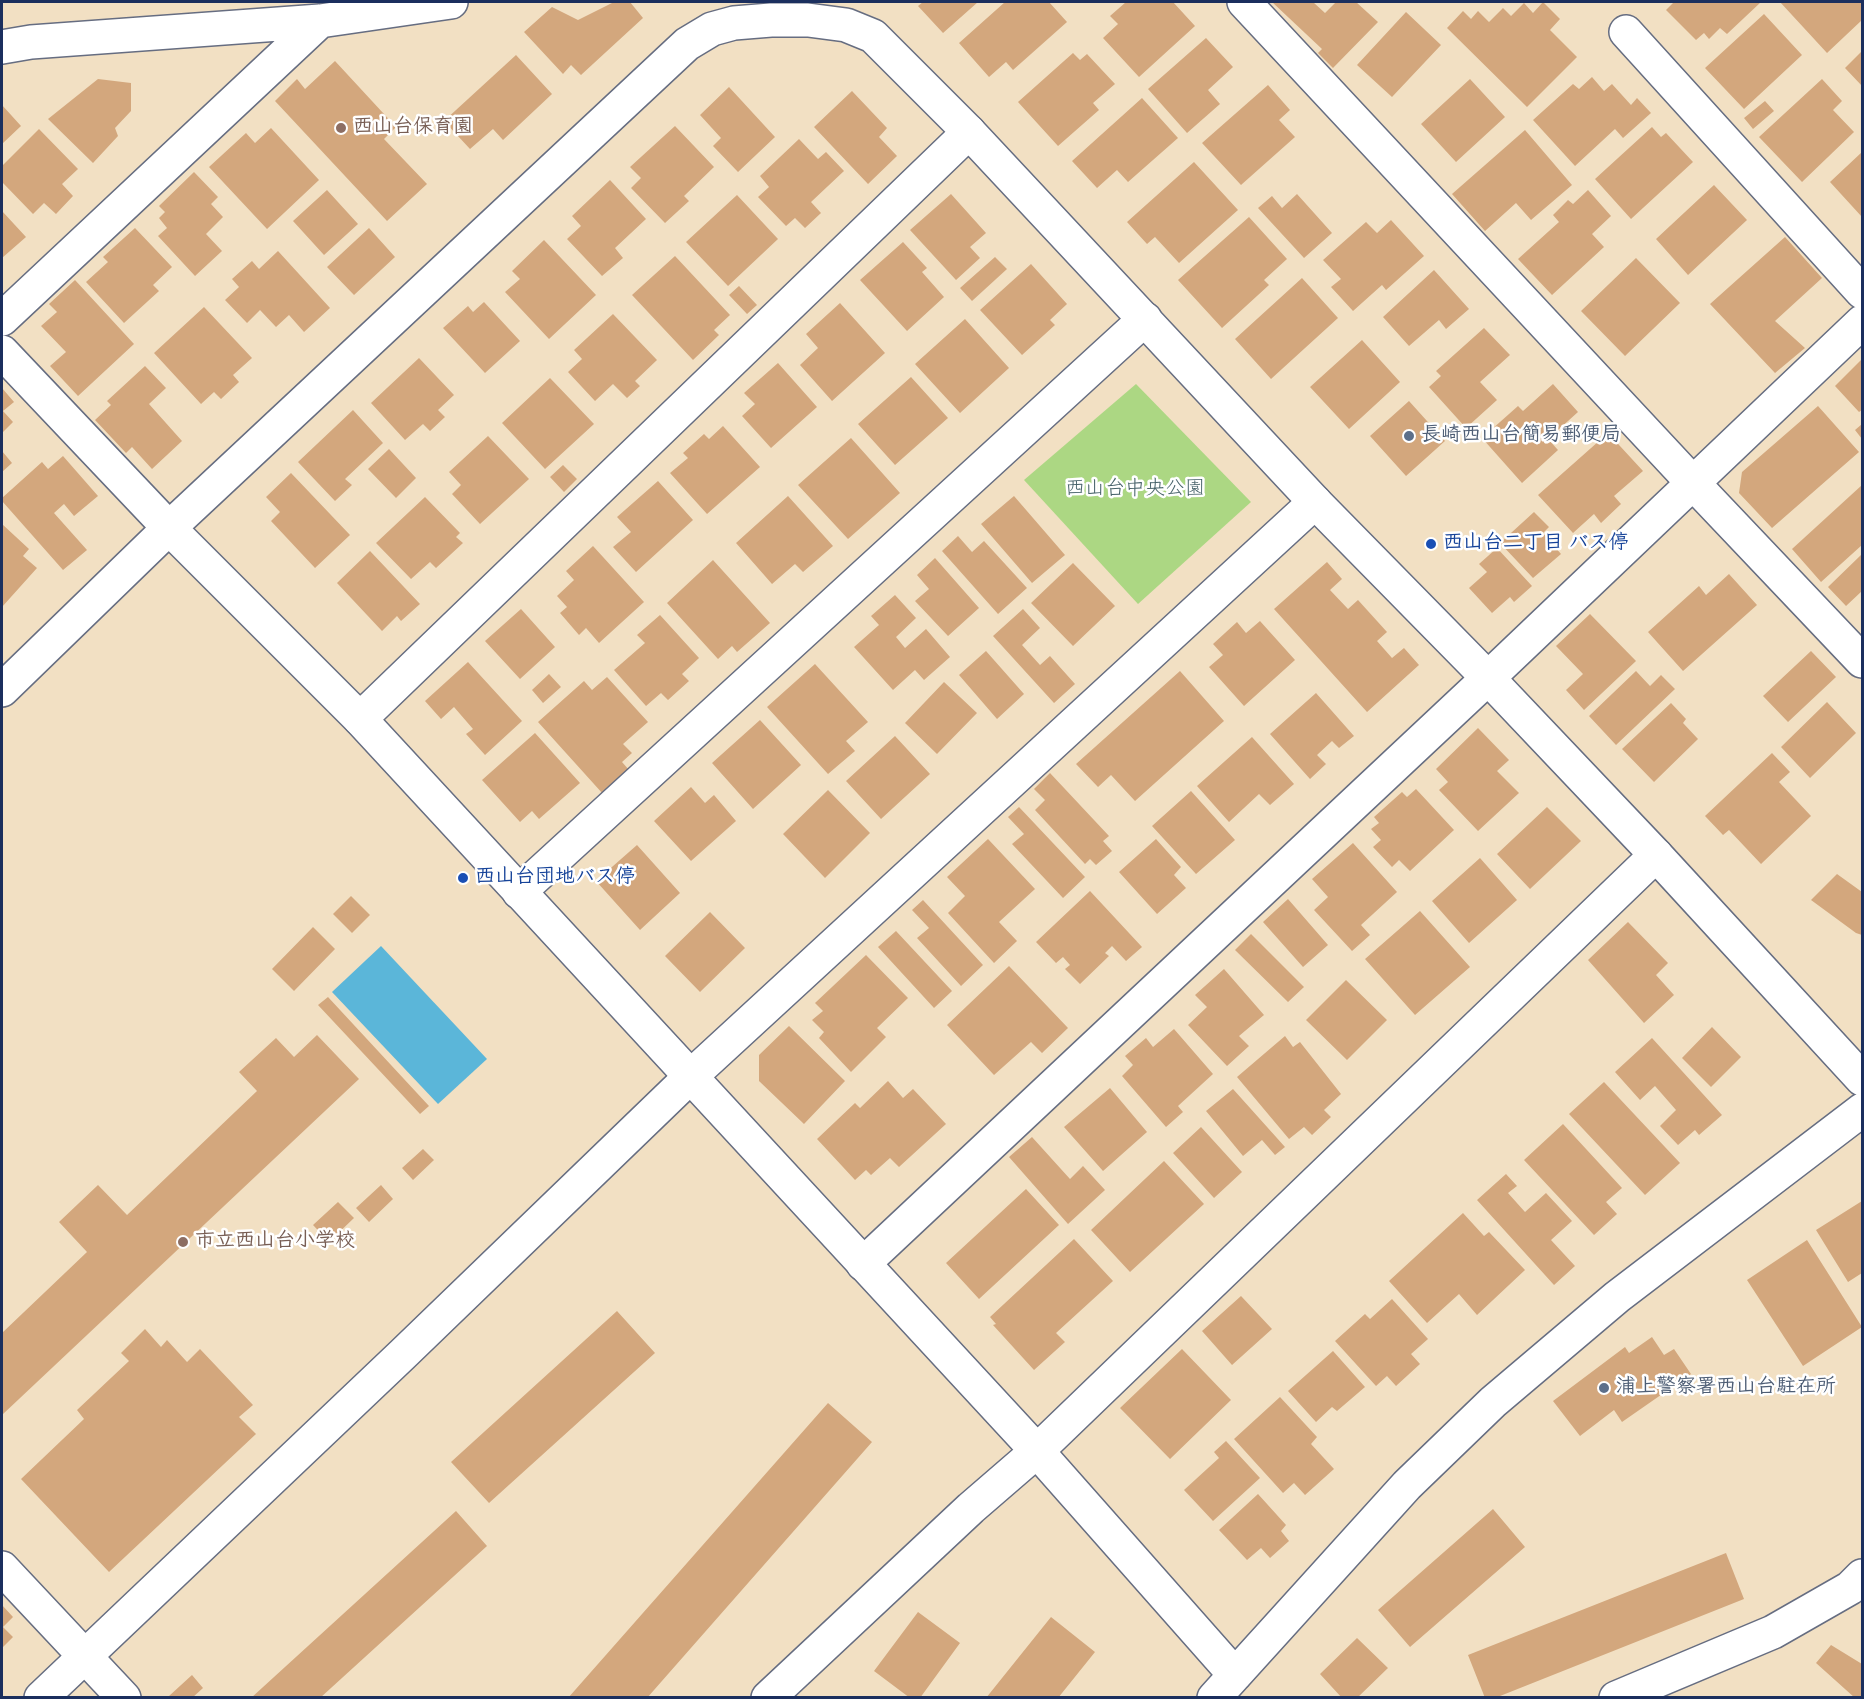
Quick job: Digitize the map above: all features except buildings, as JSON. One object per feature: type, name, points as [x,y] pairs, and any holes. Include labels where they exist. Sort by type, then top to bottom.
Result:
[{"type":"street","points":[[2,47],[31,42],[320,21],[451,2]]},
{"type":"street","points":[[1244,2],[1693,483],[1863,661]]},
{"type":"street","points":[[6,676],[169,528],[687,44],[712,29],[771,11],[808,20],[846,25],[873,36],[969,132],[1315,502],[1488,678],[1656,855],[1863,1079]]},
{"type":"street","points":[[2,319],[320,21]]},
{"type":"street","points":[[1626,32],[1863,292]]},
{"type":"street","points":[[360,719],[969,132]]},
{"type":"street","points":[[519,892],[1145,319]]},
{"type":"street","points":[[863,1264],[1488,678],[1863,322]]},
{"type":"street","points":[[2,352],[169,528],[360,719],[1037,1451],[1224,1686],[1407,1485],[1493,1402],[1617,1297],[1863,1110]]},
{"type":"street","points":[[41,1698],[690,1077],[1315,502]]},
{"type":"street","points":[[768,1698],[971,1508],[1037,1451],[1656,855]]},
{"type":"street","points":[[2,1568],[124,1698]]},
{"type":"street","points":[[1616,1698],[1773,1632],[1850,1588],[1863,1576]]},
{"type":"green space","name":"西山台中央公園","points":[[1136,384],[1251,502],[1138,604],[1024,480]]},
{"type":"water","points":[[381,946],[487,1059],[438,1104],[332,992]]},
{"type":"place","name":"西山台保育園","points":[[341,128]]},
{"type":"place","name":"長崎西山台簡易郵便局","points":[[1409,436]]},
{"type":"place","name":"西山台二丁目 バス停","points":[[1431,544]]},
{"type":"place","name":"西山台団地バス停","points":[[463,878]]},
{"type":"place","name":"市立西山台小学校","points":[[183,1242]]},
{"type":"place","name":"浦上警察署西山台駐在所","points":[[1604,1388]]}]
